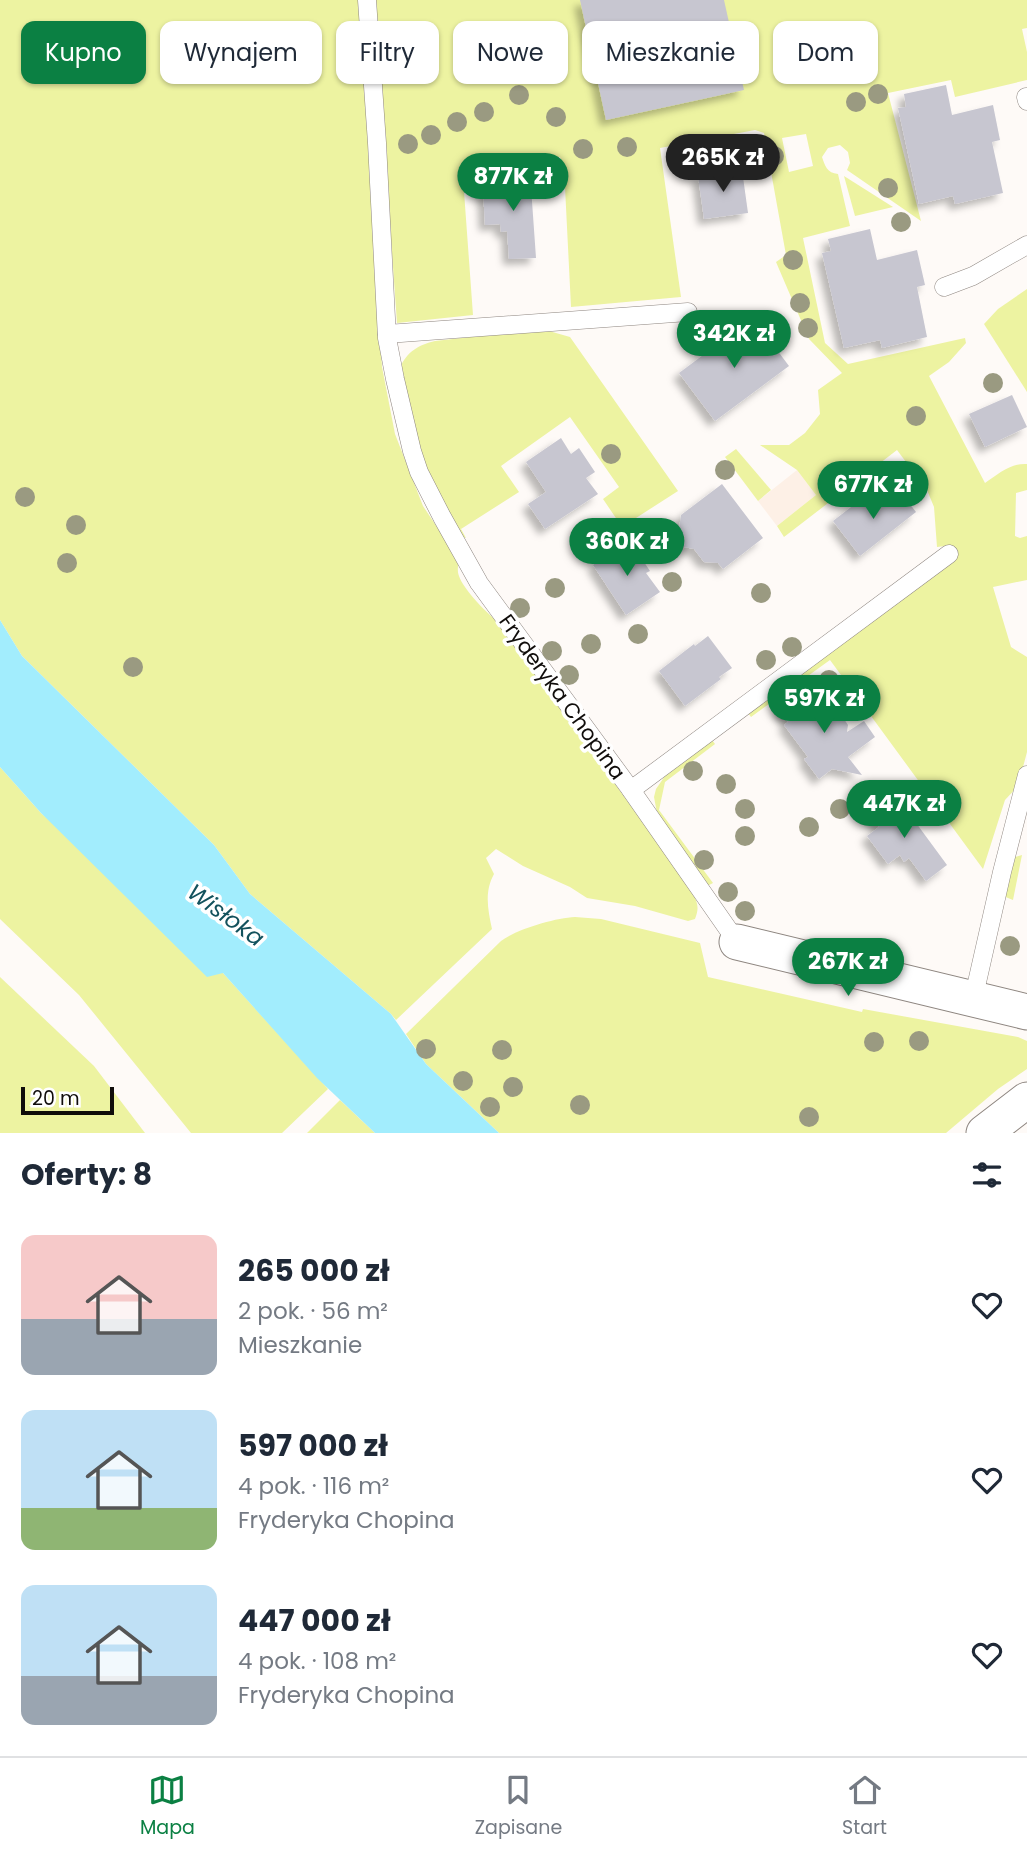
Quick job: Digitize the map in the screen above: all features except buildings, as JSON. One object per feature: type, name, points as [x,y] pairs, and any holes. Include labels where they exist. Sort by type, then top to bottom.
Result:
[{"type":"street","name":"Fryderyka Chopina","points":[[737,942],[1027,1012]]},
{"type":"street","points":[[984,1133],[1027,1100]]},
{"type":"lane","name":"Fryderyka Chopina","points":[[367,0],[387,334],[395,379],[419,472],[480,583],[631,790],[737,942]]},
{"type":"lane","points":[[944,287],[973,276],[1027,246]]},
{"type":"lane","points":[[387,334],[688,312]]},
{"type":"lane","points":[[631,790],[949,554]]},
{"type":"lane","points":[[972,1000],[1027,775]]},
{"type":"shaded area","points":[[797,470],[816,495],[777,526],[758,501]]},
{"type":"green space","points":[[0,0],[360,0],[361,21],[336,21],[336,84],[365,84],[382,367],[395,434],[423,506],[459,560],[458,572],[461,581],[477,602],[500,623],[691,890],[697,904],[695,919],[688,921],[635,906],[587,898],[570,887],[523,866],[496,849],[486,858],[494,874],[488,894],[492,929],[396,1020],[250,894],[214,845],[22,656],[0,620]]},
{"type":"green space","points":[[374,0],[1027,0],[1027,28],[1022,29],[1027,52],[1027,80],[955,97],[951,80],[888,93],[921,221],[847,170],[850,163],[848,152],[840,145],[828,148],[822,157],[829,171],[838,174],[850,226],[803,238],[825,343],[848,364],[965,338],[966,343],[949,362],[929,376],[985,483],[1010,467],[1027,464],[1027,490],[1016,493],[1015,536],[1027,536],[1027,580],[993,587],[1011,647],[1027,657],[1027,752],[1018,786],[1005,800],[983,869],[830,660],[751,717],[748,713],[951,548],[937,547],[934,507],[927,490],[897,450],[784,537],[777,526],[816,495],[797,470],[760,445],[789,445],[805,433],[820,414],[818,390],[842,373],[809,339],[776,262],[786,255],[764,133],[755,130],[660,148],[681,297],[571,307],[564,167],[560,157],[462,164],[473,315],[397,323],[380,84],[439,84],[439,21],[375,21]],"holes":[[[806,134],[813,166],[789,172],[782,138]]]},
{"type":"green space","points":[[844,176],[893,207],[855,216]]},
{"type":"green space","points":[[1027,289],[1027,392],[984,324],[998,309]]},
{"type":"green space","points":[[542,329],[570,337],[678,491],[622,527],[603,499],[619,487],[570,417],[501,466],[519,492],[461,529],[466,538],[460,536],[424,468],[400,368],[414,350],[435,341]]},
{"type":"green space","points":[[736,449],[771,490],[758,501],[725,457]]},
{"type":"green space","points":[[712,740],[715,744],[665,782],[659,810],[713,883],[707,886],[657,813],[654,797],[665,776]]},
{"type":"green space","points":[[0,767],[41,813],[223,973],[328,1089],[282,1133],[191,1133],[79,995],[0,919]]},
{"type":"green space","points":[[1022,855],[1013,900],[1003,896],[1015,857]]},
{"type":"green space","points":[[575,917],[601,919],[700,943],[708,977],[862,1012],[863,1009],[1018,1037],[1027,1041],[1027,1069],[998,1089],[946,1133],[499,1133],[426,1064],[406,1034],[501,941],[536,925]]},
{"type":"green space","points":[[0,977],[94,1066],[145,1133],[0,1133]]},
{"type":"green space","points":[[340,1100],[375,1133],[307,1133]]},
{"type":"water","name":"Wisłoka","points":[[0,620],[22,656],[214,845],[250,894],[391,1014],[426,1064],[499,1133],[375,1133],[317,1078],[223,973],[207,977],[41,813],[0,767]]}]
